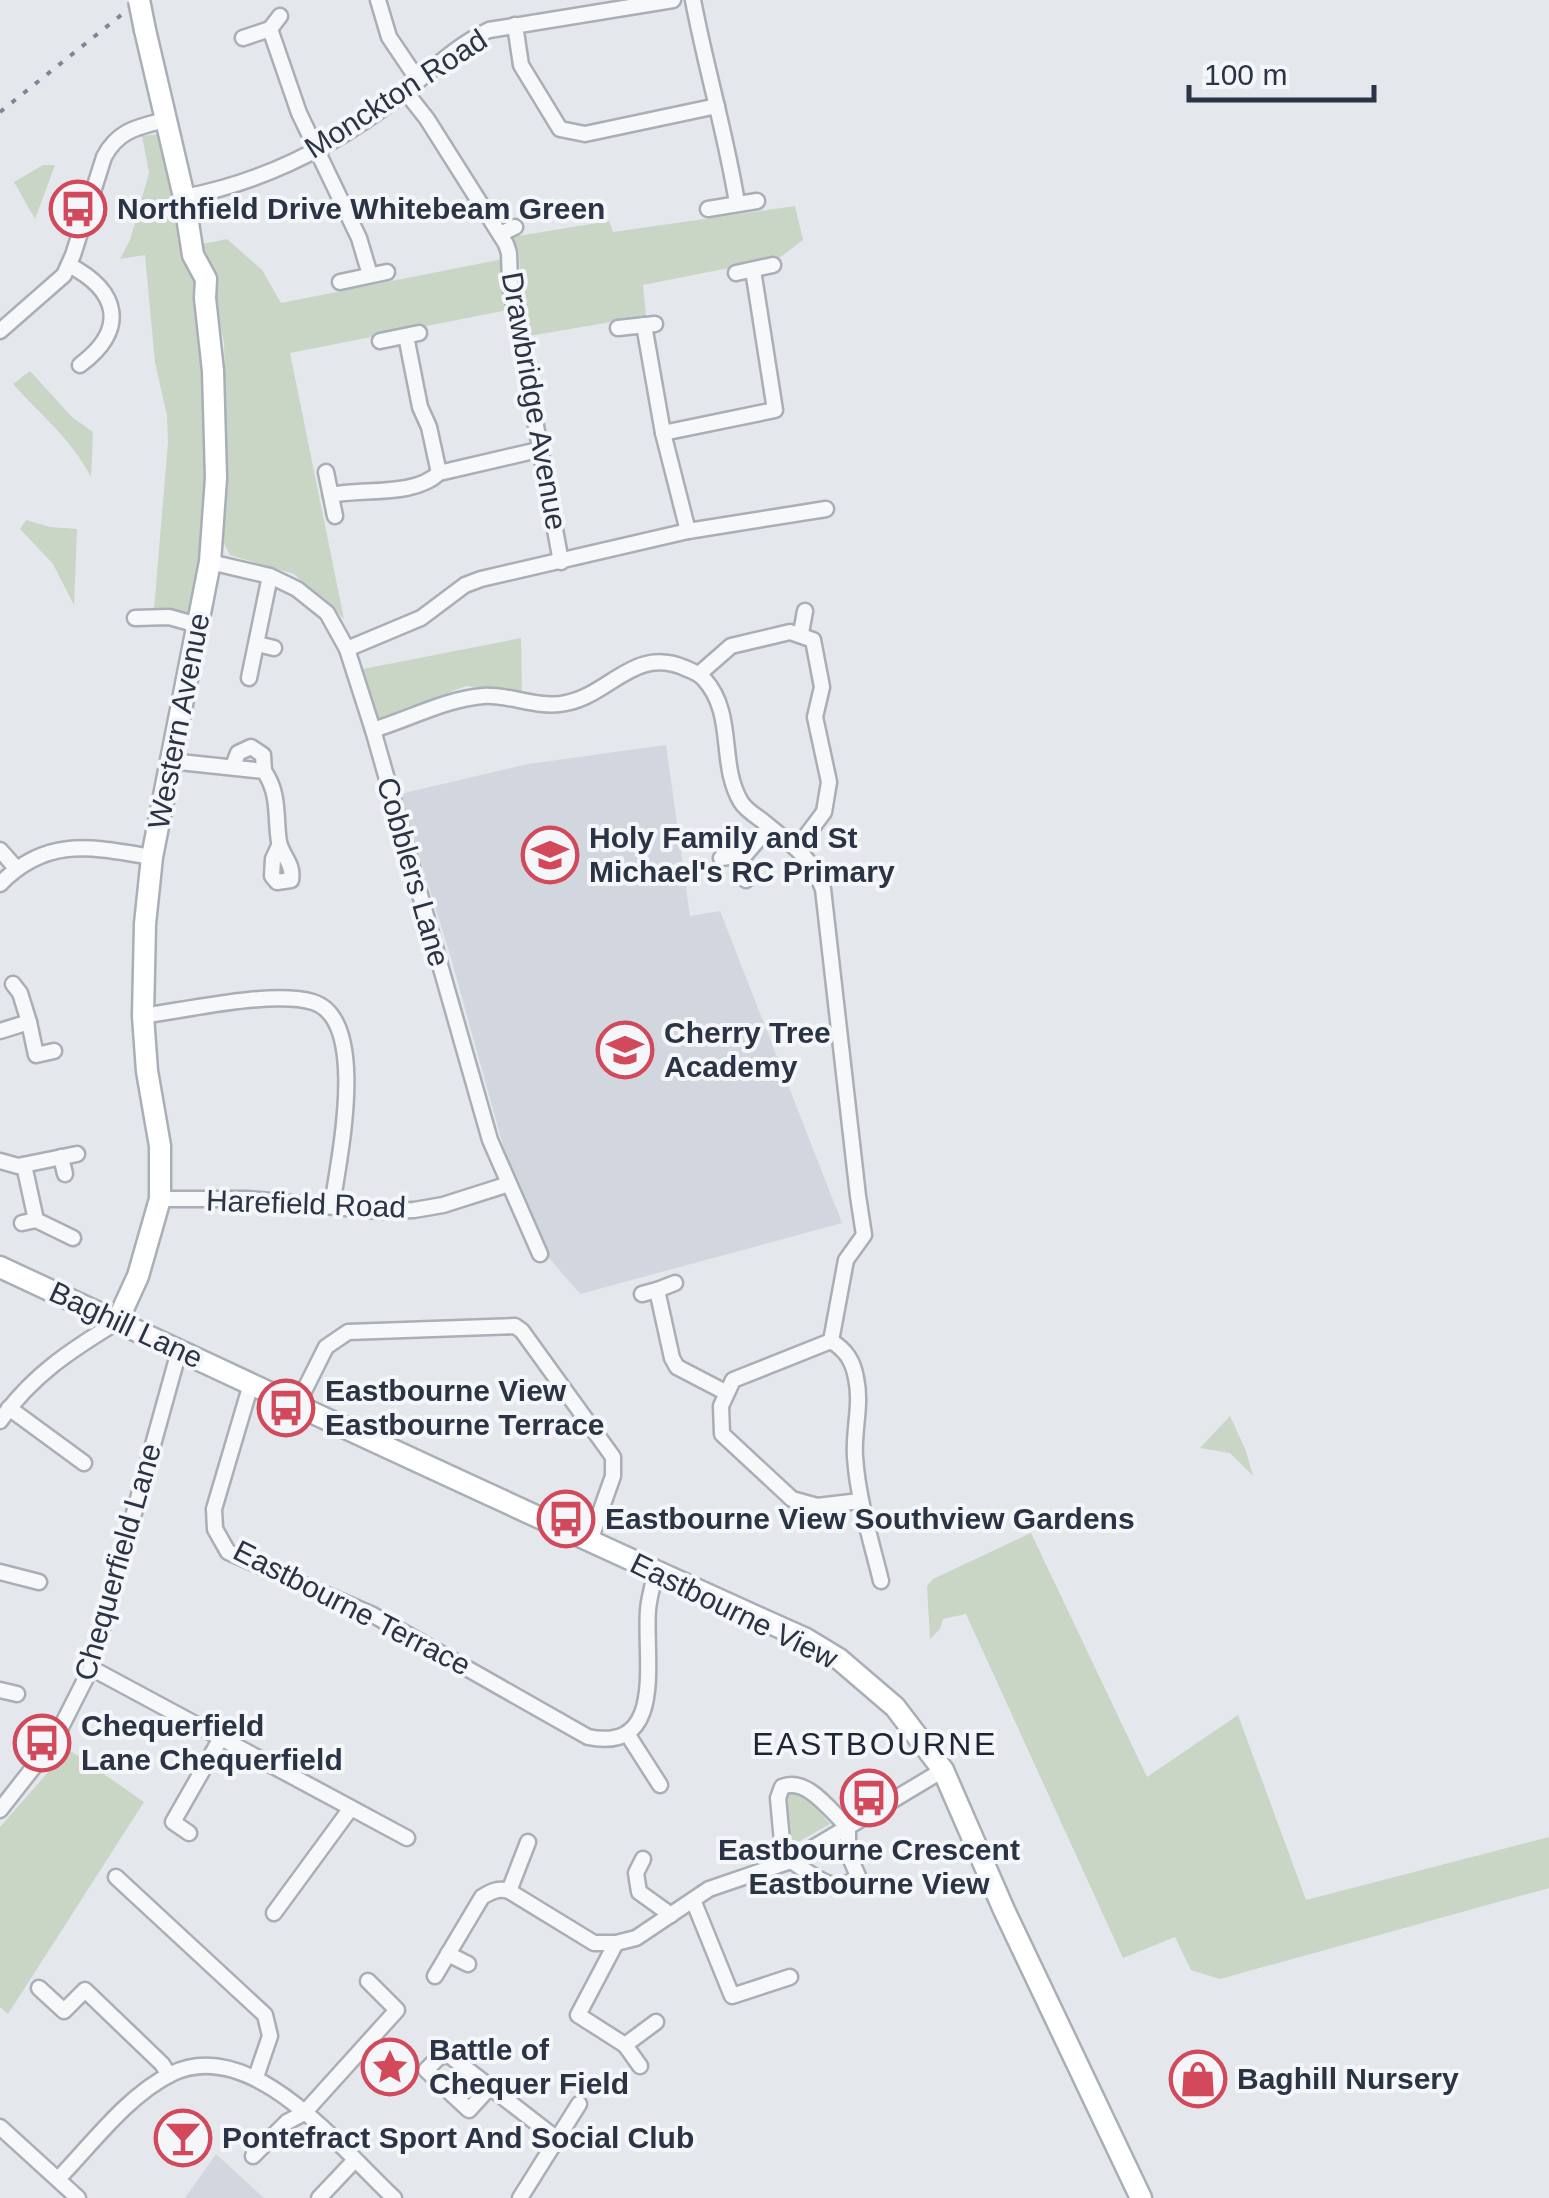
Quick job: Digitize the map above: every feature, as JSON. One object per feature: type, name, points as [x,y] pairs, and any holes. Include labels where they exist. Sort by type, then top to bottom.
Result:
[{"type":"street","points":[[0,330],[57,284],[69,265],[112,140],[122,133],[166,120],[139,0]]},
{"type":"street","points":[[378,0],[388,38],[418,80]]},
{"type":"street","name":"Monckton Road","points":[[184,197],[224,190],[316,151],[405,91],[468,40],[488,30],[619,5],[674,0]]},
{"type":"street","points":[[693,0],[705,64],[726,134],[738,203]]},
{"type":"street","points":[[242,38],[275,22],[299,113],[359,238],[370,274]]},
{"type":"street","points":[[516,25],[521,65],[560,129],[585,134],[700,113],[717,106]]},
{"type":"street","name":"Drawbridge Avenue","points":[[405,91],[427,119],[509,253],[510,284],[561,562]]},
{"type":"street","name":"Western Avenue","points":[[117,1322],[138,1276],[160,1199],[160,1146],[147,1071],[143,1016],[145,924],[152,857],[210,562],[216,478],[214,371],[204,298],[206,279],[192,255],[184,197],[166,120]]},
{"type":"street","points":[[708,209],[756,201]]},
{"type":"street","points":[[500,234],[515,227]]},
{"type":"street","points":[[69,265],[92,277],[104,290],[112,313],[101,348],[80,366]]},
{"type":"street","points":[[736,274],[773,265]]},
{"type":"street","points":[[663,433],[776,410],[753,270]]},
{"type":"street","points":[[340,282],[386,272]]},
{"type":"street","points":[[618,328],[649,324],[663,433],[688,532]]},
{"type":"street","points":[[380,341],[412,335],[420,407],[429,427],[439,473]]},
{"type":"street","points":[[331,495],[361,489],[378,493],[429,482],[439,473],[538,450]]},
{"type":"street","points":[[326,472],[335,516]]},
{"type":"street","points":[[347,649],[421,618],[465,585],[688,532],[826,510]]},
{"type":"street","name":"Cobblers Lane","points":[[210,562],[270,576],[312,599],[347,649],[374,730],[490,1140],[540,1254]]},
{"type":"street","points":[[249,678],[270,576]]},
{"type":"street","points":[[801,633],[806,611]]},
{"type":"street","points":[[135,618],[169,617],[198,625]]},
{"type":"street","points":[[699,674],[724,648],[790,632],[813,640],[822,687],[816,718],[829,782],[824,812],[797,848]]},
{"type":"street","points":[[257,644],[274,648]]},
{"type":"street","points":[[374,730],[461,699],[488,695],[530,703],[564,704],[586,697],[652,661],[671,662],[699,674],[718,698],[732,783],[743,805],[814,865],[823,890],[864,1228],[861,1240],[846,1260],[831,1341]]},
{"type":"street","points":[[170,761],[264,771],[278,804],[280,846]]},
{"type":"street","points":[[721,858],[742,855],[769,827]]},
{"type":"street","points":[[0,884],[16,868],[56,850],[76,846],[152,857]]},
{"type":"street","points":[[0,850],[16,868]]},
{"type":"street","points":[[742,855],[746,880]]},
{"type":"street","points":[[12,984],[30,1022],[36,1054],[54,1051]]},
{"type":"street","points":[[143,1016],[283,1000],[316,1003],[330,1011],[344,1040],[346,1080],[332,1206]]},
{"type":"street","points":[[0,1031],[30,1022]]},
{"type":"street","points":[[0,1161],[24,1165],[77,1154]]},
{"type":"street","points":[[61,1157],[65,1174]]},
{"type":"street","points":[[24,1165],[29,1222],[73,1238]]},
{"type":"street","name":"Harefield Road","points":[[160,1199],[247,1199],[379,1211],[414,1210],[444,1205],[509,1184]]},
{"type":"street","name":"Baghill Lane","points":[[0,1267],[251,1384]]},
{"type":"street","points":[[674,1283],[650,1292],[677,1367],[725,1392]]},
{"type":"street","points":[[0,1421],[28,1384],[60,1358],[117,1322]]},
{"type":"street","points":[[298,1404],[326,1347],[348,1332],[515,1326],[612,1457],[613,1476],[590,1541]]},
{"type":"street","points":[[831,1341],[733,1380],[721,1406],[722,1434],[792,1498],[817,1506],[860,1501]]},
{"type":"street","points":[[831,1341],[843,1348],[856,1376],[858,1417],[854,1446],[860,1501],[880,1582]]},
{"type":"street","name":"Chequerfield Lane","points":[[0,1810],[54,1740],[92,1668],[179,1351]]},
{"type":"street","name":"Eastbourne View","points":[[251,1384],[806,1639],[839,1659],[896,1707],[943,1770],[1004,1910],[1141,2198]]},
{"type":"street","name":"Eastbourne Terrace","points":[[251,1384],[214,1509],[215,1529],[228,1552],[374,1615],[588,1737],[609,1741],[628,1735]]},
{"type":"street","points":[[9,1408],[84,1463]]},
{"type":"street","points":[[0,1572],[39,1582]]},
{"type":"street","points":[[656,1572],[648,1607],[648,1694],[638,1724],[628,1735],[660,1785]]},
{"type":"street","points":[[92,1668],[407,1838]]},
{"type":"street","points":[[0,1690],[16,1694]]},
{"type":"street","points":[[188,1833],[173,1822],[221,1738]]},
{"type":"street","points":[[435,1976],[482,1896],[498,1888],[594,1942],[616,1944],[658,1925],[709,1889],[788,1862],[943,1770]]},
{"type":"street","points":[[790,1784],[804,1786],[848,1827],[848,1853],[858,1876],[849,1884],[833,1886],[788,1862],[778,1798],[782,1786],[790,1784]]},
{"type":"street","points":[[274,1912],[351,1808]]},
{"type":"street","points":[[509,1891],[528,1842]]},
{"type":"street","points":[[637,1864],[639,1892],[671,1915]]},
{"type":"street","points":[[116,1877],[265,2015],[270,2036],[256,2077]]},
{"type":"street","points":[[693,1900],[732,1996],[790,1977]]},
{"type":"street","points":[[616,1944],[578,2015],[625,2045],[640,2066]]},
{"type":"street","points":[[448,1954],[468,1964]]},
{"type":"street","points":[[253,2156],[287,2122],[304,2113],[397,2010],[368,1981]]},
{"type":"street","points":[[39,1988],[64,2011],[84,1990],[169,2075]]},
{"type":"street","points":[[625,2045],[656,2022]]},
{"type":"street","points":[[58,2178],[138,2096],[188,2067],[210,2066],[256,2077],[304,2113],[394,2198]]},
{"type":"street","points":[[490,2087],[558,2139]]},
{"type":"street","points":[[520,2198],[579,2104]]},
{"type":"street","points":[[0,2127],[78,2198]]},
{"type":"street","points":[[319,2198],[354,2161]]},
{"type":"shaded area","name":"Cherry Tree Academy","points":[[666,745],[690,916],[720,911],[842,1223],[580,1294],[539,1246],[502,1142],[400,794],[528,764]]},
{"type":"shaded area","points":[[216,2154],[264,2198],[185,2198]]},
{"type":"green space","points":[[161,134],[195,282],[209,431],[203,554],[189,615],[154,609],[167,416],[155,362],[145,255],[120,259],[130,240],[149,173],[142,136]]},
{"type":"green space","points":[[43,165],[55,165],[35,219],[14,182]]},
{"type":"green space","points":[[795,206],[803,240],[779,258],[643,285],[646,316],[529,336],[521,307],[519,252],[512,237],[609,221],[613,232]]},
{"type":"green space","points":[[227,239],[262,270],[281,303],[503,259],[508,310],[290,353],[344,619],[294,574],[230,555],[223,542],[227,472],[224,342],[203,244]]},
{"type":"green space","points":[[30,371],[72,417],[93,432],[91,477],[65,439],[13,384]]},
{"type":"green space","points":[[26,520],[77,529],[74,605],[53,564],[20,529]]},
{"type":"green space","points":[[521,638],[522,691],[466,686],[379,719],[363,669]]},
{"type":"green space","points":[[1230,1416],[1253,1476],[1230,1453],[1200,1448]]},
{"type":"green space","points":[[1031,1533],[1147,1777],[1238,1715],[1306,1900],[1549,1837],[1549,1888],[1220,1979],[1191,1970],[1175,1937],[1123,1958],[966,1614],[943,1619],[930,1639],[927,1586],[933,1579]]},
{"type":"green space","points":[[65,1747],[144,1802],[8,2014],[0,2007],[0,1827]]},
{"type":"green space","points":[[802,1791],[830,1824],[791,1846],[784,1792]]},
{"type":"railway","points":[[0,112],[140,0]]},
{"type":"place","name":"Northfield Drive Whitebeam Green","points":[[78,209]]},
{"type":"place","name":"Holy Family and St Michael's RC Primary","points":[[550,855]]},
{"type":"place","name":"Cherry Tree Academy","points":[[625,1050]]},
{"type":"place","name":"Eastbourne View Eastbourne Terrace","points":[[286,1408]]},
{"type":"place","name":"Eastbourne View Southview Gardens","points":[[566,1519]]},
{"type":"place","name":"Chequerfield Lane Chequerfield","points":[[42,1743]]},
{"type":"place","name":"Eastbourne Crescent Eastbourne View","points":[[869,1798]]},
{"type":"place","name":"Battle of Chequer Field","points":[[390,2067]]},
{"type":"place","name":"Baghill Nursery","points":[[1198,2079]]},
{"type":"place","name":"Pontefract Sport And Social Club","points":[[183,2138]]},
{"type":"district","name":"EASTBOURNE","points":[[875,1744]]}]
